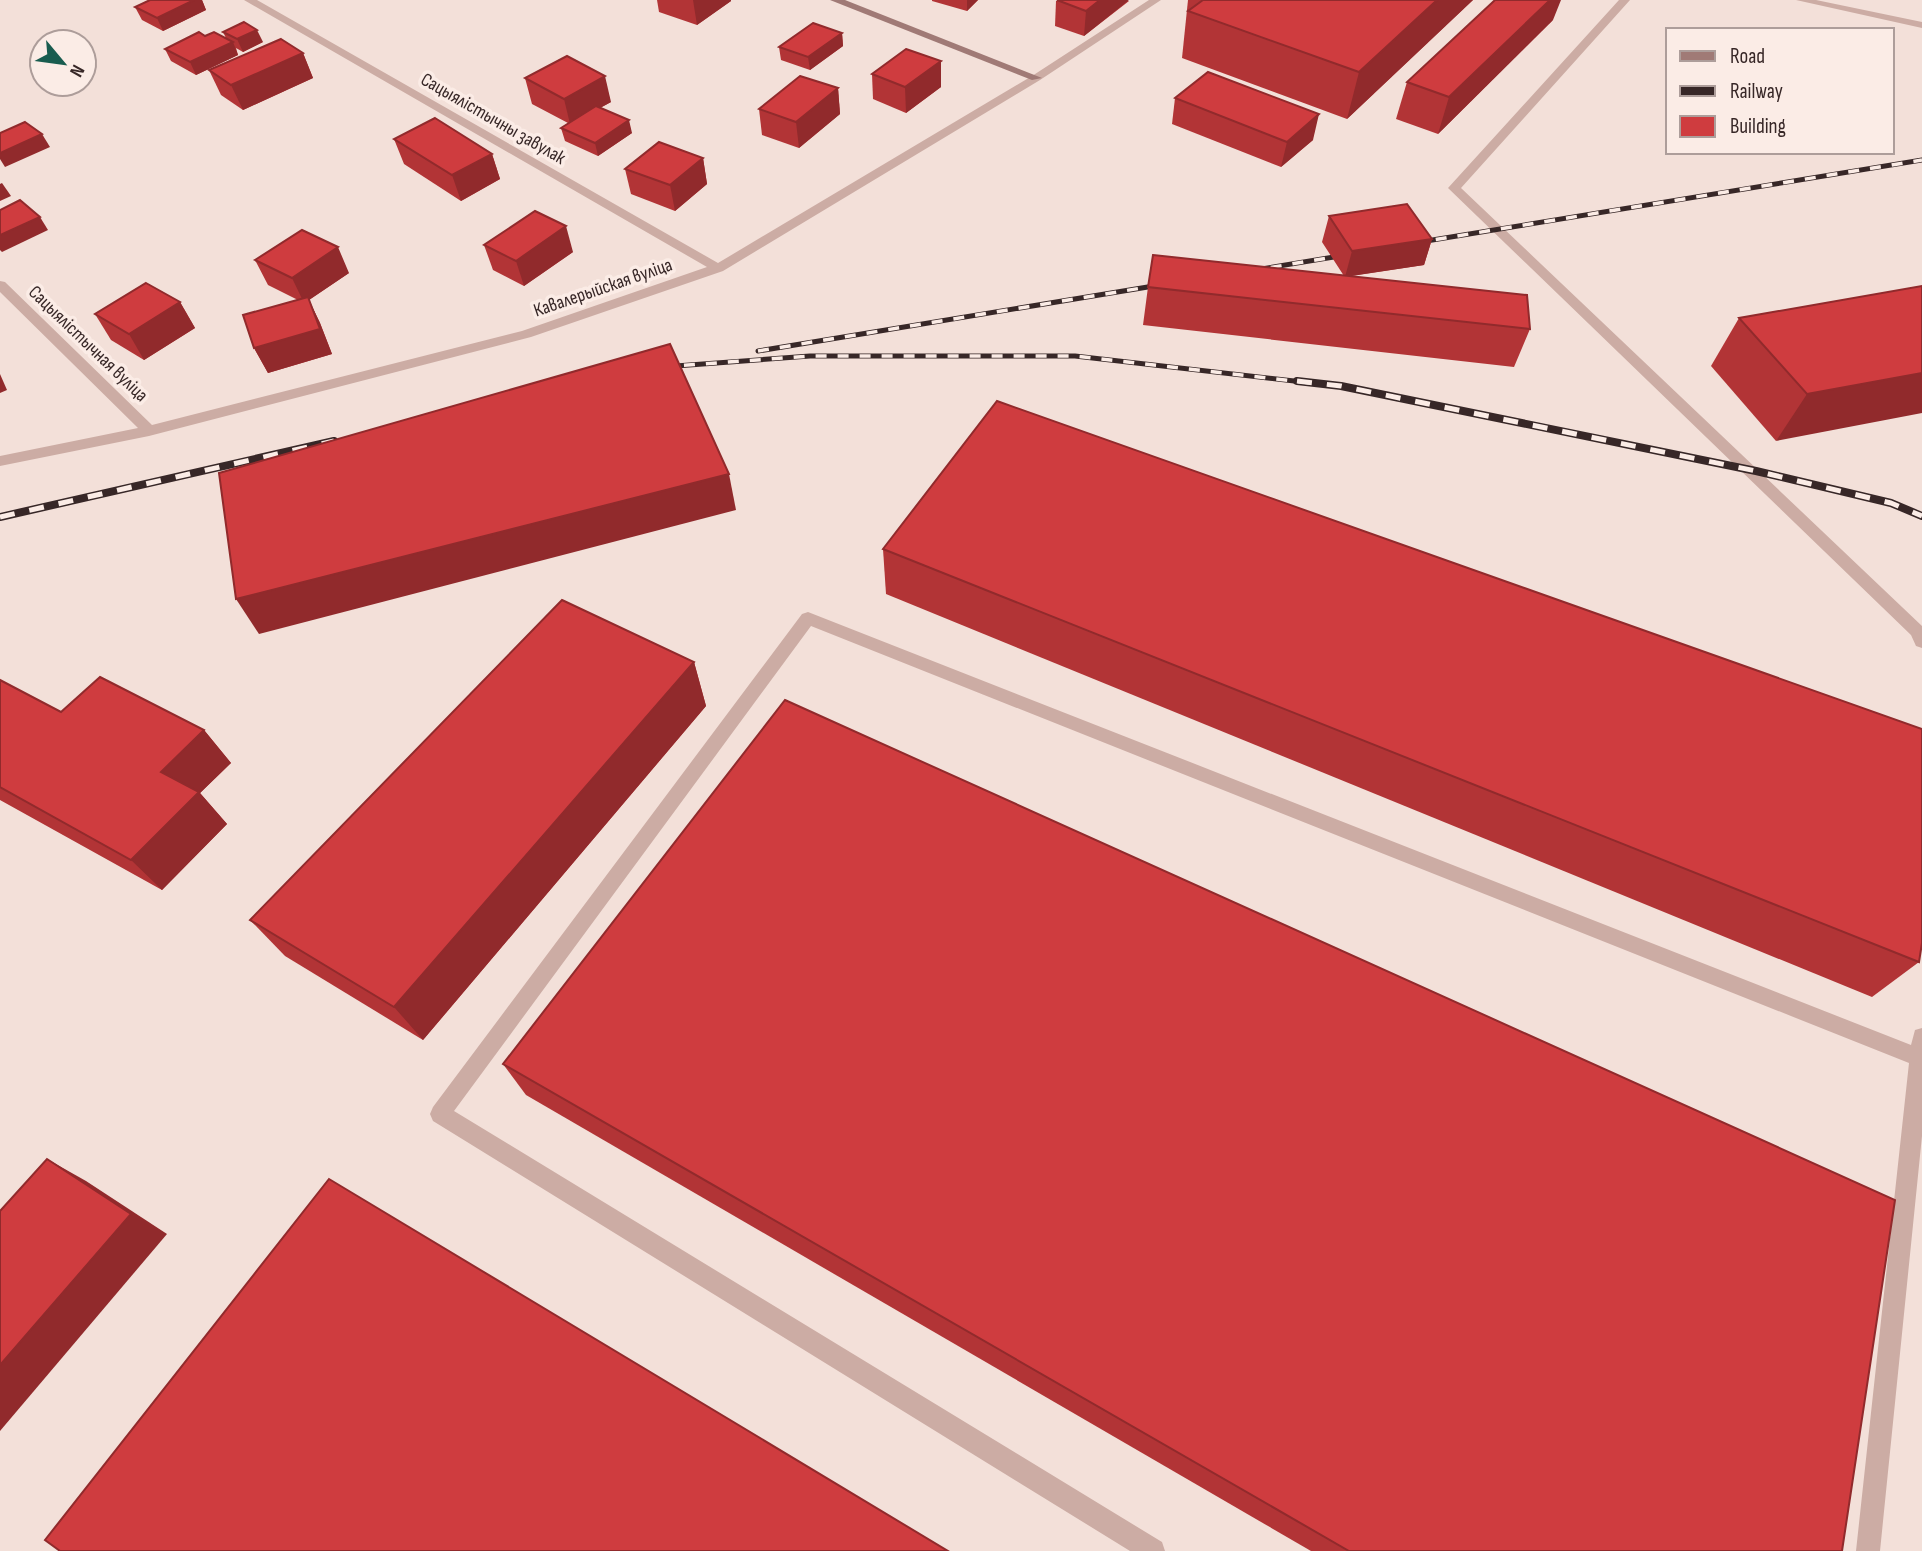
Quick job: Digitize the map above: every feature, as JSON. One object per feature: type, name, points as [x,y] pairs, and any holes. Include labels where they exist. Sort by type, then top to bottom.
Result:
[{"type":"street","name":"Сацыялістычны завулак","points":[[250,0],[718,268]]},
{"type":"street","points":[[835,0],[1036,78]]},
{"type":"street","name":"Кавалерыйская вуліца","points":[[0,461],[149,431],[526,334],[718,268],[1036,78],[1156,0]]},
{"type":"street","points":[[1625,0],[1454,188],[1917,631],[1922,642]]},
{"type":"street","points":[[1801,0],[1922,25]]},
{"type":"street","name":"Сацыялістычная вуліца","points":[[0,285],[149,431]]},
{"type":"street","points":[[1153,1551],[440,1114],[808,618],[1921,1048],[1868,1551]]},
{"type":"building","points":[[150,0],[194,0],[157,18],[135,7]]},
{"type":"building","points":[[1057,0],[1100,0],[1086,11]]},
{"type":"building","points":[[1203,0],[1437,0],[1359,72],[1188,11]]},
{"type":"building","points":[[1495,0],[1550,0],[1449,97],[1407,82]]},
{"type":"building","points":[[244,22],[257,30],[237,39],[223,32]]},
{"type":"building","points":[[813,23],[842,33],[808,57],[779,47]]},
{"type":"building","points":[[199,32],[205,36],[214,32],[233,42],[190,62],[165,49]]},
{"type":"building","points":[[281,39],[303,53],[231,85],[209,70]]},
{"type":"building","points":[[906,49],[941,61],[905,87],[872,74]]},
{"type":"building","points":[[567,56],[605,76],[564,99],[525,78]]},
{"type":"building","points":[[1208,72],[1319,114],[1287,142],[1175,98]]},
{"type":"building","points":[[800,76],[838,88],[796,122],[759,109]]},
{"type":"building","points":[[596,106],[629,120],[595,143],[561,128]]},
{"type":"building","points":[[435,118],[492,154],[452,175],[394,139]]},
{"type":"building","points":[[25,122],[42,134],[0,153],[0,133]]},
{"type":"building","points":[[659,142],[703,158],[670,185],[625,169]]},
{"type":"building","points":[[20,200],[40,217],[0,235],[0,210]]},
{"type":"building","points":[[1407,204],[1432,239],[1352,251],[1329,216]]},
{"type":"building","points":[[535,211],[566,226],[516,261],[484,245]]},
{"type":"building","points":[[302,230],[338,247],[292,278],[255,260]]},
{"type":"building","points":[[1153,255],[1527,295],[1530,329],[1148,287]]},
{"type":"building","points":[[146,283],[180,302],[129,334],[95,314]]},
{"type":"building","points":[[1922,286],[1922,373],[1807,394],[1739,318]]},
{"type":"building","points":[[308,297],[320,329],[254,348],[243,315]]},
{"type":"building","points":[[670,344],[729,474],[236,599],[219,473]]},
{"type":"building","points":[[997,401],[1922,729],[1922,943],[1919,962],[883,549]]},
{"type":"building","points":[[562,600],[694,662],[394,1007],[250,920]]},
{"type":"building","points":[[100,677],[204,730],[161,772],[199,792],[131,860],[0,787],[0,680],[61,712]]},
{"type":"building","points":[[785,700],[1895,1200],[1842,1551],[1349,1551],[503,1064]]},
{"type":"building","points":[[47,1159],[131,1214],[0,1365],[0,1211]]},
{"type":"building","points":[[329,1179],[948,1551],[60,1551],[45,1540]]},
{"type":"railway","points":[[1414,243],[1922,160]]},
{"type":"railway","points":[[1249,271],[1352,254]]},
{"type":"railway","points":[[758,351],[1166,284]]},
{"type":"railway","points":[[662,367],[810,356],[1075,356],[1312,383]]},
{"type":"railway","points":[[1297,381],[1341,386],[1756,471],[1891,503],[1922,516]]},
{"type":"railway","points":[[0,517],[334,441]]}]
